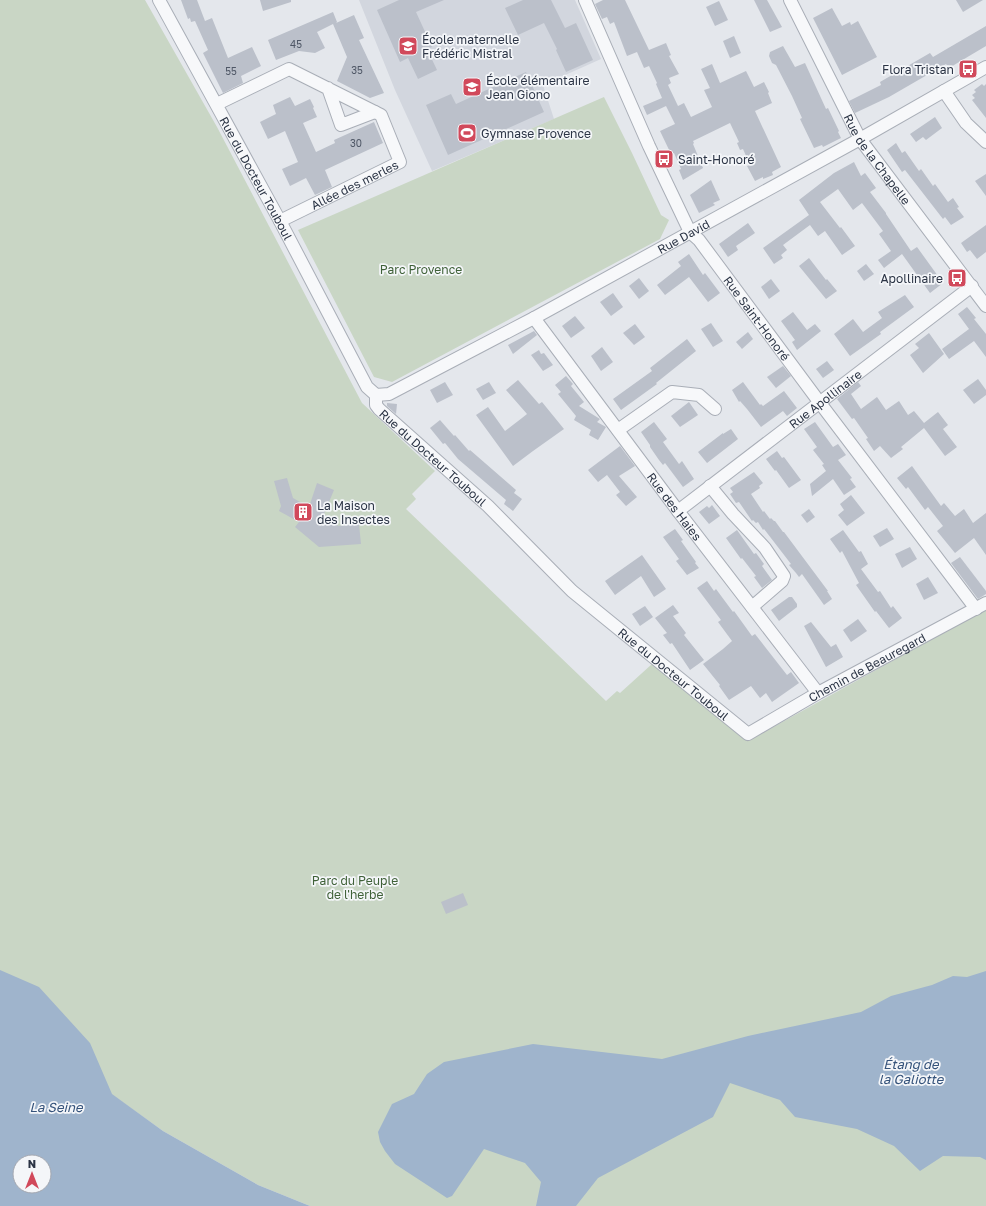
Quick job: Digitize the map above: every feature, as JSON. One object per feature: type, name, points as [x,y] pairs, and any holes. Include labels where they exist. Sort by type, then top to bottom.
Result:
[{"type":"street","name":"Rue du Docteur Touboul","points":[[159,0],[280,221],[367,387],[376,395],[376,405],[379,409],[488,506],[572,591],[748,734]]},
{"type":"street","name":"Rue Saint-Honoré","points":[[585,0],[690,232],[699,240],[820,402],[981,606]]},
{"type":"street","name":"Rue de la Chapelle","points":[[790,0],[860,139],[986,306]]},
{"type":"street","name":"Rue David","points":[[376,395],[389,394],[534,318],[860,139],[986,67]]},
{"type":"street","points":[[217,104],[289,69],[375,112]]},
{"type":"street","points":[[328,88],[342,125],[375,112]]},
{"type":"street","points":[[944,91],[966,123],[986,142]]},
{"type":"street","name":"Allée des merles","points":[[280,221],[400,162],[380,115],[375,112]]},
{"type":"street","name":"Rue Apollinaire","points":[[678,511],[972,286]]},
{"type":"street","name":"Rue des Haies","points":[[534,318],[678,511],[818,693]]},
{"type":"street","points":[[618,430],[672,392],[699,395],[716,409]]},
{"type":"street","points":[[710,486],[733,514],[765,548],[784,576],[782,581],[752,607]]},
{"type":"street","name":"Chemin de Beauregard","points":[[748,734],[818,693],[981,606]]},
{"type":"shaded area","name":"École élémentaire Jean Giono","points":[[359,0],[575,0],[601,59],[543,85],[554,119],[432,171],[395,90]]},
{"type":"green space","name":"Parc du Peuple de l'herbe","points":[[0,0],[145,0],[217,127],[362,403],[435,471],[412,494],[416,499],[406,509],[606,701],[617,691],[620,693],[652,664],[748,741],[986,609],[986,1206],[310,1206],[258,1185],[163,1131],[82,1075],[0,988]]},
{"type":"green space","name":"Parc Provence","points":[[604,97],[661,215],[669,220],[660,239],[392,382],[374,377],[298,230]]},
{"type":"water","name":"La Seine","points":[[0,970],[39,987],[90,1043],[112,1094],[163,1131],[258,1185],[310,1206],[0,1206]]},
{"type":"water","name":"Étang de la Galiotte","points":[[986,971],[986,1160],[980,1157],[943,1156],[920,1171],[894,1146],[857,1129],[795,1117],[780,1100],[730,1083],[713,1117],[598,1178],[576,1206],[536,1206],[541,1182],[525,1163],[484,1149],[452,1196],[447,1198],[395,1164],[380,1142],[378,1132],[392,1104],[414,1094],[427,1074],[444,1062],[533,1044],[662,1059],[748,1036],[861,1012],[891,996],[932,985],[953,976],[967,977]]},
{"type":"building","points":[[181,0],[197,0],[205,21],[212,18],[228,58],[252,47],[261,66],[241,76],[243,83],[223,93],[203,53],[208,50],[195,21],[191,22],[190,18],[188,19]]},
{"type":"building","points":[[260,0],[291,0],[291,2],[263,11]]},
{"type":"building","points":[[399,0],[444,0],[416,12],[432,47],[427,49],[437,70],[418,79],[408,58],[400,62],[377,10]]},
{"type":"building","points":[[523,0],[551,0],[565,28],[576,23],[593,60],[566,72],[556,50],[557,49],[544,23],[518,35],[505,8]]},
{"type":"building","points":[[603,0],[625,0],[649,50],[666,43],[671,55],[669,56],[679,74],[669,78],[671,83],[668,85],[678,106],[684,103],[691,117],[712,107],[704,90],[710,88],[701,69],[712,64],[720,83],[746,71],[754,87],[764,82],[772,103],[755,111],[781,167],[772,172],[773,175],[763,179],[763,177],[755,181],[747,166],[750,165],[743,149],[740,150],[737,143],[739,142],[730,123],[693,141],[703,168],[683,180],[679,170],[681,169],[674,153],[671,154],[660,131],[675,124],[666,106],[647,115],[643,106],[662,98],[656,84],[657,83],[649,66],[644,68],[637,52],[627,56],[614,22],[610,24],[607,17],[602,19],[595,4]]},
{"type":"building","points":[[754,0],[767,0],[782,27],[770,32]]},
{"type":"building","points":[[956,0],[983,0],[963,12]]},
{"type":"building","points":[[719,1],[728,20],[715,26],[706,7]]},
{"type":"building","points":[[832,8],[842,26],[850,22],[851,25],[858,21],[877,57],[842,75],[813,18]]},
{"type":"building","points":[[333,12],[337,22],[336,23],[354,15],[364,38],[359,40],[384,93],[370,98],[337,81],[347,57],[333,24],[317,32],[325,48],[315,53],[299,51],[276,60],[268,40]]},
{"type":"building","points":[[986,26],[986,46],[949,68],[946,64],[889,97],[855,113],[849,101],[881,85],[880,82],[930,53],[933,57]]},
{"type":"building","points":[[734,36],[741,53],[730,58],[723,41]]},
{"type":"building","points":[[783,46],[795,67],[805,63],[826,109],[828,108],[841,138],[823,147],[822,145],[814,148],[800,119],[802,118],[792,96],[776,65],[772,63],[769,56],[770,52]]},
{"type":"building","name":"Gymnase Provence","points":[[526,72],[544,112],[448,155],[426,105],[451,94],[456,104]]},
{"type":"building","points":[[982,84],[984,86],[986,84],[986,118],[972,100],[975,98],[972,95],[976,92],[974,90]]},
{"type":"building","points":[[290,97],[295,106],[310,99],[314,107],[313,108],[317,117],[303,123],[316,152],[335,143],[334,140],[374,122],[383,143],[325,170],[332,187],[315,195],[306,178],[290,186],[282,169],[298,162],[285,131],[268,139],[260,122],[276,114],[273,105]]},
{"type":"building","points":[[935,117],[942,128],[926,140],[923,137],[916,142],[910,134]]},
{"type":"building","points":[[896,143],[902,153],[905,151],[919,171],[921,169],[933,186],[935,184],[948,202],[953,198],[959,207],[957,208],[964,217],[951,225],[945,217],[943,219],[905,170],[902,172],[887,150]]},
{"type":"building","points":[[854,162],[861,176],[865,173],[876,188],[870,192],[911,251],[917,247],[943,283],[930,293],[902,254],[884,268],[878,260],[891,251],[879,234],[883,231],[862,203],[853,210],[838,189],[820,202],[855,246],[842,255],[825,231],[818,236],[810,225],[783,245],[787,250],[781,255],[783,258],[774,264],[763,248],[809,215],[799,200],[834,173]]},
{"type":"building","points":[[986,174],[986,196],[975,181]]},
{"type":"building","points":[[711,180],[720,200],[713,203],[715,205],[699,213],[690,195]]},
{"type":"building","points":[[748,223],[755,233],[736,246],[738,250],[728,257],[719,244]]},
{"type":"building","points":[[986,225],[986,252],[977,259],[970,250],[967,252],[961,243]]},
{"type":"building","points":[[689,254],[703,275],[705,273],[720,293],[708,302],[689,277],[665,295],[657,285],[681,266],[678,262]]},
{"type":"building","points":[[809,258],[826,280],[827,279],[837,291],[826,299],[799,266]]},
{"type":"building","points":[[866,264],[874,274],[864,281],[857,271]]},
{"type":"building","points":[[639,278],[649,291],[639,299],[629,286]]},
{"type":"building","points":[[771,279],[780,291],[769,299],[761,287]]},
{"type":"building","points":[[613,293],[623,307],[611,316],[600,302]]},
{"type":"building","points":[[905,295],[914,307],[880,332],[881,334],[850,356],[834,334],[853,319],[863,332],[882,318],[878,312]]},
{"type":"building","points":[[967,307],[986,334],[986,357],[974,341],[949,359],[942,349],[969,329],[958,314]]},
{"type":"building","points":[[793,312],[807,330],[815,324],[821,331],[797,350],[792,342],[795,340],[781,321]]},
{"type":"building","points":[[575,316],[585,328],[571,338],[562,326]]},
{"type":"building","points":[[711,323],[723,341],[713,347],[701,329]]},
{"type":"building","points":[[635,324],[645,337],[634,345],[623,333]]},
{"type":"building","points":[[534,331],[537,335],[513,354],[508,345]]},
{"type":"building","points":[[748,332],[753,339],[742,349],[736,342]]},
{"type":"building","points":[[929,333],[944,354],[923,373],[910,355],[919,348],[915,344]]},
{"type":"building","points":[[687,339],[696,351],[656,383],[657,384],[621,410],[613,399],[652,371],[650,368]]},
{"type":"building","points":[[602,347],[613,362],[601,371],[591,356]]},
{"type":"building","points":[[539,350],[541,354],[544,353],[553,365],[543,371],[531,355]]},
{"type":"building","points":[[827,361],[834,370],[823,378],[816,369]]},
{"type":"building","points":[[783,366],[791,376],[776,388],[767,377]]},
{"type":"building","points":[[566,376],[573,384],[571,386],[584,402],[579,406],[600,419],[597,422],[606,427],[598,440],[589,435],[591,430],[574,420],[576,416],[558,394],[561,392],[555,385]]},
{"type":"building","points":[[978,379],[986,390],[986,395],[974,404],[963,390]]},
{"type":"building","points":[[518,380],[539,404],[542,402],[564,429],[513,466],[476,415],[488,407],[505,431],[527,414],[506,390]]},
{"type":"building","points":[[445,382],[453,395],[437,403],[430,390]]},
{"type":"building","points":[[489,382],[496,393],[483,400],[476,389]]},
{"type":"building","points":[[743,382],[760,405],[761,404],[763,406],[784,391],[797,408],[787,416],[783,411],[761,427],[740,401],[739,402],[732,390]]},
{"type":"building","points":[[858,382],[861,386],[851,394],[861,409],[877,397],[886,410],[899,401],[908,415],[914,411],[924,423],[938,412],[948,425],[943,429],[957,447],[945,456],[924,428],[901,447],[903,449],[891,458],[880,446],[874,451],[866,439],[868,438],[854,418],[852,419],[837,399]]},
{"type":"building","points":[[689,402],[698,415],[680,427],[671,416]]},
{"type":"building","points":[[387,403],[397,404],[396,414],[387,406]]},
{"type":"building","points":[[440,420],[469,451],[470,450],[516,490],[514,493],[522,499],[513,511],[504,504],[506,500],[458,459],[430,428]]},
{"type":"building","points":[[654,422],[667,439],[663,442],[679,464],[682,461],[694,479],[683,487],[665,463],[663,465],[659,460],[641,432]]},
{"type":"building","points":[[815,422],[833,447],[838,444],[846,455],[838,460],[852,478],[850,479],[856,487],[844,495],[833,479],[812,496],[810,484],[826,471],[822,465],[824,464],[813,450],[817,447],[804,429]]},
{"type":"building","points":[[731,429],[738,439],[707,463],[698,452],[723,433]]},
{"type":"building","points":[[620,446],[635,466],[619,476],[637,497],[626,506],[616,495],[620,492],[607,475],[598,482],[588,470]]},
{"type":"building","points":[[777,451],[782,458],[784,457],[801,480],[789,488],[766,459]]},
{"type":"building","points":[[912,466],[941,506],[944,503],[955,516],[964,509],[973,523],[986,513],[986,555],[974,538],[955,553],[937,531],[943,526],[928,507],[925,510],[908,487],[906,489],[897,478]]},
{"type":"building","points":[[754,472],[763,483],[759,486],[760,488],[751,494],[763,512],[764,511],[770,519],[771,518],[775,521],[784,532],[828,591],[832,599],[824,605],[802,574],[799,577],[789,565],[791,564],[764,529],[763,530],[758,522],[756,523],[753,520],[752,521],[739,502],[736,503],[730,494],[733,492],[730,488]]},
{"type":"building","name":"La Maison des Insectes","points":[[287,478],[293,498],[309,507],[317,483],[334,490],[324,514],[338,526],[359,524],[361,544],[319,547],[295,527],[299,522],[279,511],[281,506],[274,481]]},
{"type":"building","points":[[851,495],[865,513],[847,526],[838,515],[844,510],[840,504]]},
{"type":"building","points":[[712,505],[720,516],[709,524],[699,512],[707,506],[709,508]]},
{"type":"building","points":[[809,509],[815,517],[807,523],[801,515]]},
{"type":"building","points":[[887,528],[894,539],[880,547],[873,536]]},
{"type":"building","points":[[675,529],[699,568],[687,575],[676,561],[679,559],[663,537]]},
{"type":"building","points":[[737,530],[754,554],[756,553],[764,564],[762,566],[772,580],[762,588],[754,577],[756,576],[742,558],[741,559],[726,538]]},
{"type":"building","points":[[843,530],[859,552],[861,551],[868,564],[861,569],[878,592],[880,591],[891,608],[893,606],[902,618],[889,628],[876,611],[875,612],[856,585],[859,583],[842,551],[840,553],[830,539]]},
{"type":"building","points":[[910,547],[917,559],[902,568],[895,554]]},
{"type":"building","points":[[642,555],[666,589],[654,597],[641,576],[615,595],[605,581]]},
{"type":"building","points":[[960,557],[986,591],[986,594],[978,599],[951,563]]},
{"type":"building","points":[[928,577],[938,593],[924,600],[916,584]]},
{"type":"building","points":[[707,581],[714,591],[716,589],[733,612],[734,611],[752,636],[755,634],[787,675],[791,672],[799,683],[772,702],[766,693],[760,698],[751,686],[729,700],[719,686],[720,685],[703,664],[732,641],[718,622],[721,620],[697,588]]},
{"type":"building","points":[[789,597],[792,597],[797,604],[797,607],[779,621],[771,610]]},
{"type":"building","points":[[673,605],[679,613],[673,616],[686,633],[684,635],[704,660],[690,670],[672,643],[670,644],[663,635],[667,633],[655,618]]},
{"type":"building","points":[[645,606],[653,617],[640,626],[632,614]]},
{"type":"building","points":[[858,619],[867,631],[851,642],[843,630]]},
{"type":"building","points":[[811,622],[831,647],[836,644],[843,657],[826,667],[804,626]]},
{"type":"building","points":[[463,893],[468,905],[446,914],[441,902]]},
{"type":"place","name":"École maternelle Frédéric Mistral","points":[[408,46]]},
{"type":"place","name":"Flora Tristan","points":[[968,69]]},
{"type":"place","name":"École élémentaire Jean Giono","points":[[472,87]]},
{"type":"place","name":"Gymnase Provence","points":[[467,133]]},
{"type":"place","name":"Saint-Honoré","points":[[664,159]]},
{"type":"place","name":"Apollinaire","points":[[957,278]]},
{"type":"place","name":"La Maison des Insectes","points":[[303,512]]}]
